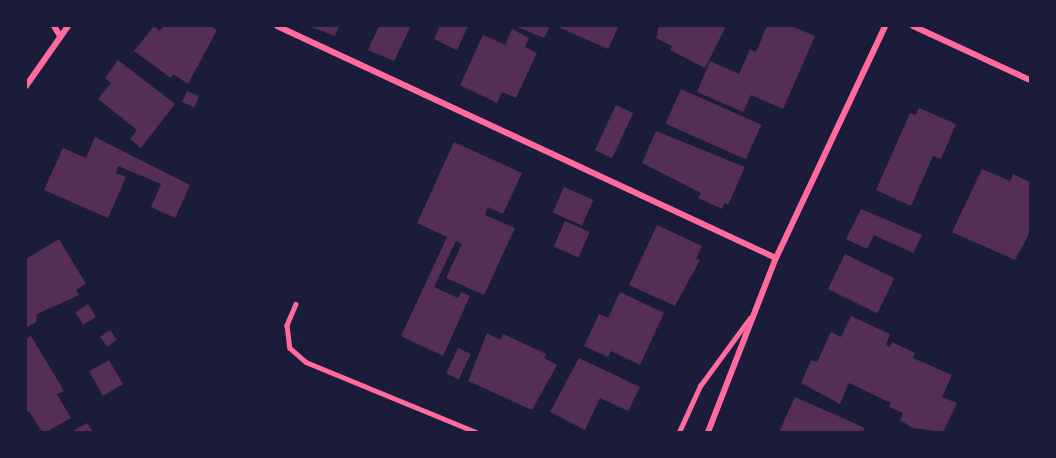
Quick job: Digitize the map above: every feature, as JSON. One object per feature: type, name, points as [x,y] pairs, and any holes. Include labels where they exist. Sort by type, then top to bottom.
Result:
[{"type":"street","points":[[54,26],[60,36]]},
{"type":"street","points":[[26,86],[68,26]]},
{"type":"street","points":[[277,26],[776,258]]},
{"type":"street","points":[[708,432],[751,317],[776,258],[885,26]]},
{"type":"street","points":[[912,26],[1030,80]]},
{"type":"lane","points":[[296,304],[287,325],[290,348],[306,362],[476,432]]},
{"type":"lane","points":[[679,432],[700,386],[751,317]]},
{"type":"building","points":[[154,26],[160,31],[164,26],[211,26],[217,30],[188,84],[173,74],[171,78],[134,51]]},
{"type":"building","points":[[309,26],[339,26],[335,36]]},
{"type":"building","points":[[379,26],[411,26],[394,61],[368,50]]},
{"type":"building","points":[[440,26],[468,26],[457,50],[434,39]]},
{"type":"building","points":[[515,26],[550,26],[544,38]]},
{"type":"building","points":[[556,26],[619,26],[608,49]]},
{"type":"building","points":[[659,26],[726,26],[705,68],[670,50],[672,46],[656,38]]},
{"type":"building","points":[[767,26],[791,26],[815,36],[783,109],[751,95],[743,112],[697,92],[710,61],[739,74],[750,49],[756,52]]},
{"type":"building","points":[[512,29],[529,38],[525,47],[537,53],[516,98],[502,92],[497,103],[460,85],[483,35],[505,45]]},
{"type":"building","points":[[118,60],[175,104],[141,148],[130,139],[137,130],[98,99],[111,83],[105,78]]},
{"type":"building","points":[[681,89],[761,125],[746,160],[666,124]]},
{"type":"building","points":[[187,91],[199,96],[194,107],[182,102]]},
{"type":"building","points":[[616,105],[633,113],[612,158],[595,150]]},
{"type":"building","points":[[919,108],[956,124],[941,159],[933,156],[911,206],[876,190],[910,113],[916,115]]},
{"type":"building","points":[[656,131],[745,167],[728,205],[724,203],[722,209],[698,198],[701,193],[642,163]]},
{"type":"building","points":[[95,137],[190,185],[175,218],[151,207],[161,184],[118,166],[116,173],[126,177],[108,218],[44,190],[63,148],[86,158]]},
{"type":"building","points":[[454,142],[522,173],[503,214],[488,207],[485,215],[515,228],[484,295],[446,278],[462,244],[456,241],[434,287],[458,298],[461,292],[470,296],[443,356],[401,336],[447,237],[417,223]]},
{"type":"building","points":[[982,169],[1010,181],[1013,174],[1030,182],[1030,232],[1015,260],[952,232]]},
{"type":"building","points":[[564,187],[593,200],[582,226],[553,213]]},
{"type":"building","points":[[861,209],[922,235],[913,253],[874,235],[867,249],[846,239]]},
{"type":"building","points":[[565,221],[590,232],[578,258],[554,247]]},
{"type":"building","points":[[657,225],[702,246],[696,259],[700,260],[675,306],[629,285]]},
{"type":"building","points":[[59,239],[86,284],[76,290],[79,295],[37,314],[36,322],[26,328],[26,259]]},
{"type":"building","points":[[845,254],[894,278],[877,313],[828,289]]},
{"type":"building","points":[[620,292],[664,313],[640,365],[611,351],[608,357],[584,346],[599,314],[608,318]]},
{"type":"building","points":[[88,304],[96,317],[83,325],[75,312]]},
{"type":"building","points":[[851,316],[890,334],[886,345],[890,347],[892,342],[915,353],[913,358],[952,375],[942,397],[957,403],[943,432],[913,428],[900,420],[903,413],[889,407],[891,403],[849,383],[840,404],[801,383],[811,360],[817,362],[831,332],[841,337]]},
{"type":"building","points":[[110,330],[117,340],[107,347],[100,337]]},
{"type":"building","points":[[487,333],[500,340],[503,334],[546,354],[544,358],[557,365],[532,410],[468,381]]},
{"type":"building","points":[[31,336],[64,391],[57,394],[71,418],[46,432],[42,432],[29,411],[26,413],[26,339]]},
{"type":"building","points":[[458,348],[471,354],[459,379],[446,373]]},
{"type":"building","points":[[579,358],[640,387],[628,411],[600,398],[585,430],[550,412]]},
{"type":"building","points":[[109,360],[123,384],[103,396],[89,372]]},
{"type":"building","points":[[795,397],[865,428],[863,432],[779,432]]},
{"type":"building","points":[[87,423],[93,432],[71,432]]}]
